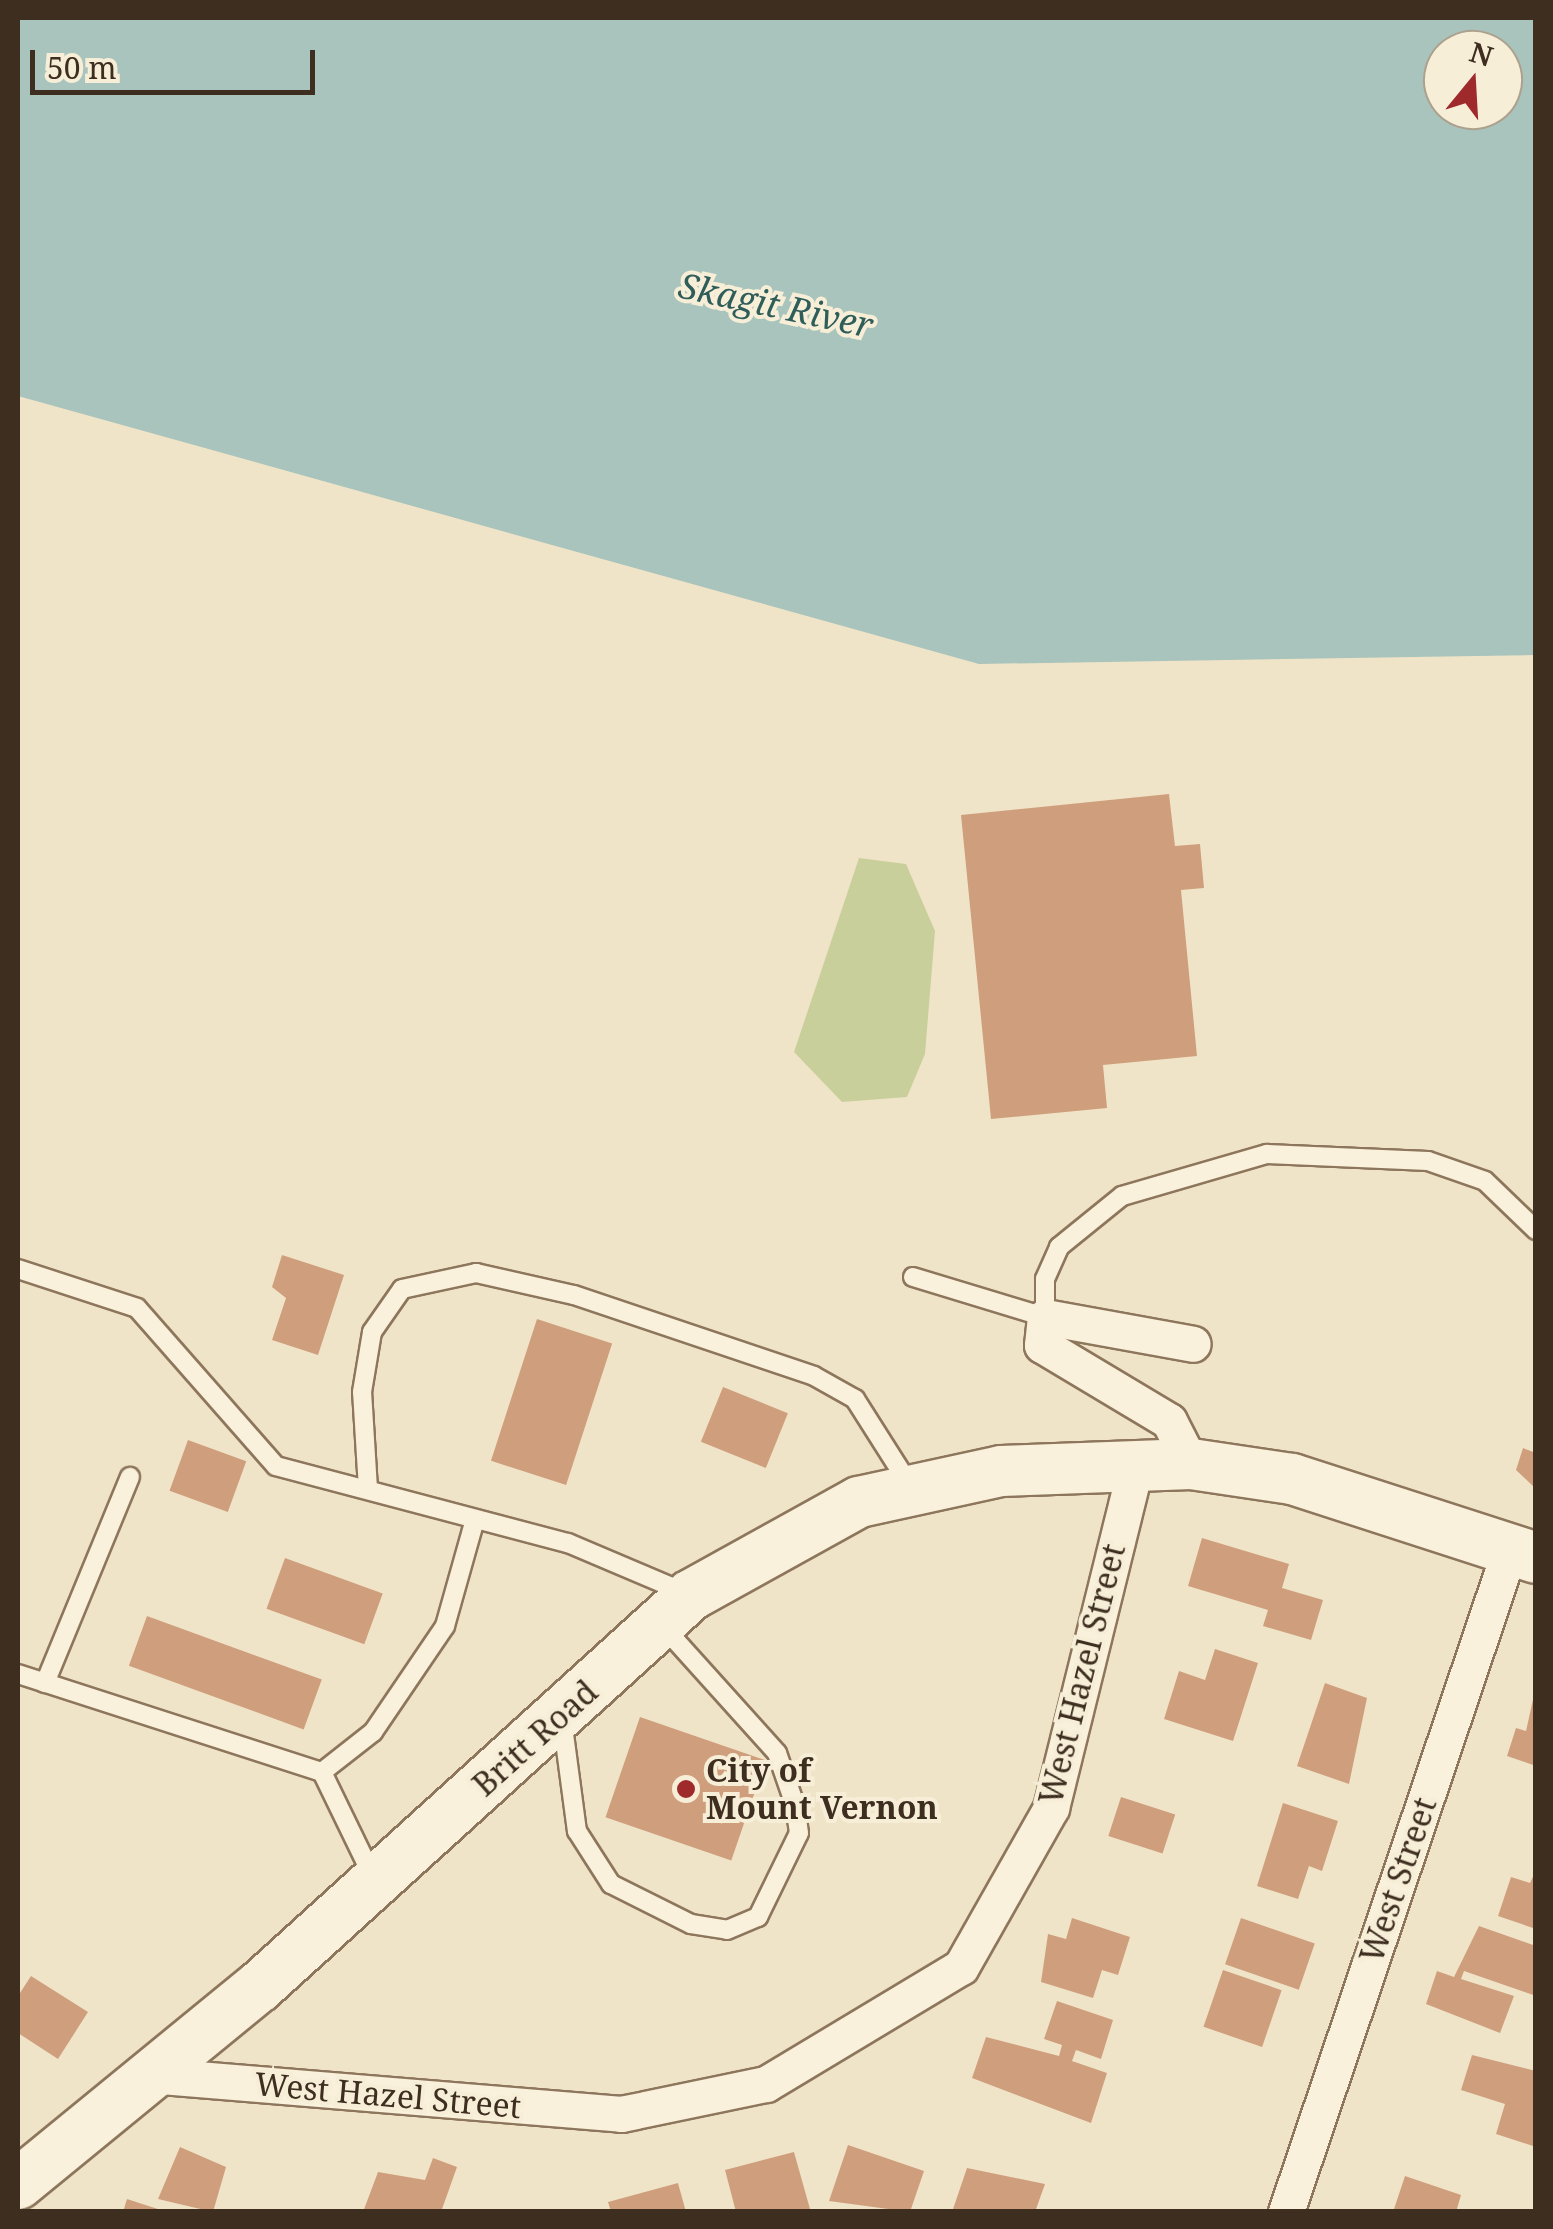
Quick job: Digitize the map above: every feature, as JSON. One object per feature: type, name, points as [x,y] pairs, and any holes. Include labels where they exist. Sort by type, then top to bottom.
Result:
[{"type":"street","points":[[1191,1464],[1169,1421],[1042,1346],[1045,1317],[1193,1344]]},
{"type":"street","points":[[1136,1465],[1191,1464],[1292,1478],[1523,1554]]},
{"type":"street","name":"Britt Road","points":[[18,2184],[376,1882],[676,1609],[859,1502],[1001,1470],[1136,1465]]},
{"type":"street","name":"West Hazel Street","points":[[150,2076],[621,2114],[766,2084],[961,1966],[1051,1808],[1136,1465]]},
{"type":"street","name":"West Street","points":[[1286,2212],[1523,1554]]},
{"type":"lane","points":[[913,1278],[1045,1317],[1045,1279],[1058,1248],[1122,1196],[1267,1154],[1428,1161],[1485,1181],[1536,1230]]},
{"type":"lane","points":[[18,1269],[136,1308],[276,1466],[610,1557],[676,1609],[777,1753],[795,1805],[798,1833],[758,1918],[727,1930],[691,1924],[611,1884],[578,1832],[562,1714]]},
{"type":"lane","points":[[368,1489],[362,1392],[372,1332],[402,1289],[476,1274],[574,1295],[814,1376],[854,1399],[913,1490]]},
{"type":"lane","points":[[45,1683],[130,1477]]},
{"type":"lane","points":[[322,1772],[373,1732],[445,1626],[475,1519]]},
{"type":"lane","points":[[18,1674],[322,1772],[376,1882]]},
{"type":"green space","points":[[859,858],[906,864],[935,931],[925,1054],[907,1097],[842,1102],[794,1052]]},
{"type":"water","name":"Skagit River","points":[[18,18],[1535,18],[1535,655],[979,664],[18,396]]},
{"type":"building","points":[[1169,794],[1175,846],[1200,844],[1204,888],[1181,890],[1197,1056],[1103,1065],[1107,1108],[991,1119],[961,815]]},
{"type":"building","points":[[282,1255],[344,1275],[318,1355],[272,1340],[286,1298],[272,1287]]},
{"type":"building","points":[[537,1319],[612,1343],[566,1485],[491,1461]]},
{"type":"building","points":[[723,1387],[788,1413],[766,1468],[701,1442]]},
{"type":"building","points":[[188,1440],[246,1461],[228,1512],[170,1491]]},
{"type":"building","points":[[1523,1448],[1536,1453],[1536,1489],[1516,1470]]},
{"type":"building","points":[[1202,1538],[1289,1564],[1282,1588],[1323,1600],[1311,1640],[1263,1626],[1268,1610],[1188,1586]]},
{"type":"building","points":[[285,1558],[383,1594],[364,1644],[267,1609]]},
{"type":"building","points":[[147,1616],[322,1680],[304,1729],[129,1666]]},
{"type":"building","points":[[1215,1649],[1258,1663],[1233,1741],[1164,1719],[1179,1671],[1205,1680]]},
{"type":"building","points":[[1325,1683],[1367,1698],[1349,1784],[1297,1766]]},
{"type":"building","points":[[1536,1686],[1536,1766],[1507,1756],[1516,1728],[1526,1731]]},
{"type":"building","name":"City of Mount Vernon","points":[[640,1717],[766,1760],[731,1861],[605,1817]]},
{"type":"building","points":[[1121,1797],[1175,1815],[1163,1854],[1108,1836]]},
{"type":"building","points":[[1283,1803],[1338,1821],[1322,1871],[1309,1866],[1298,1899],[1257,1886]]},
{"type":"building","points":[[1536,1870],[1536,1929],[1498,1916],[1511,1877],[1530,1883]]},
{"type":"building","points":[[1072,1918],[1130,1937],[1118,1975],[1102,1970],[1093,1998],[1041,1982],[1048,1934],[1066,1939]]},
{"type":"building","points":[[1241,1918],[1315,1943],[1299,1990],[1225,1964]]},
{"type":"building","points":[[1479,1926],[1536,1946],[1536,1996],[1464,1971],[1461,1979],[1514,1996],[1500,2033],[1426,2004],[1437,1971],[1454,1977]]},
{"type":"building","points":[[1223,1970],[1282,1990],[1262,2047],[1203,2027]]},
{"type":"building","points":[[31,1976],[88,2012],[58,2059],[18,2033],[18,1996]]},
{"type":"building","points":[[1057,2001],[1113,2020],[1101,2059],[1076,2050],[1072,2061],[1107,2073],[1091,2123],[972,2078],[986,2037],[1059,2056],[1062,2045],[1044,2039]]},
{"type":"building","points":[[1472,2055],[1536,2071],[1536,2147],[1496,2134],[1505,2104],[1461,2090]]},
{"type":"building","points":[[848,2145],[924,2171],[910,2212],[829,2201]]},
{"type":"building","points":[[180,2147],[226,2167],[213,2212],[158,2199]]},
{"type":"building","points":[[794,2152],[810,2209],[736,2212],[725,2170]]},
{"type":"building","points":[[433,2158],[457,2167],[441,2212],[363,2212],[378,2172],[425,2180]]},
{"type":"building","points":[[967,2168],[1045,2184],[1035,2212],[952,2212]]},
{"type":"building","points":[[1405,2176],[1461,2195],[1456,2212],[1393,2212]]},
{"type":"building","points":[[678,2183],[686,2212],[611,2212],[608,2202]]},
{"type":"building","points":[[127,2199],[164,2211],[164,2212],[123,2212]]},
{"type":"place","name":"City of Mount Vernon","points":[[686,1789]]}]
